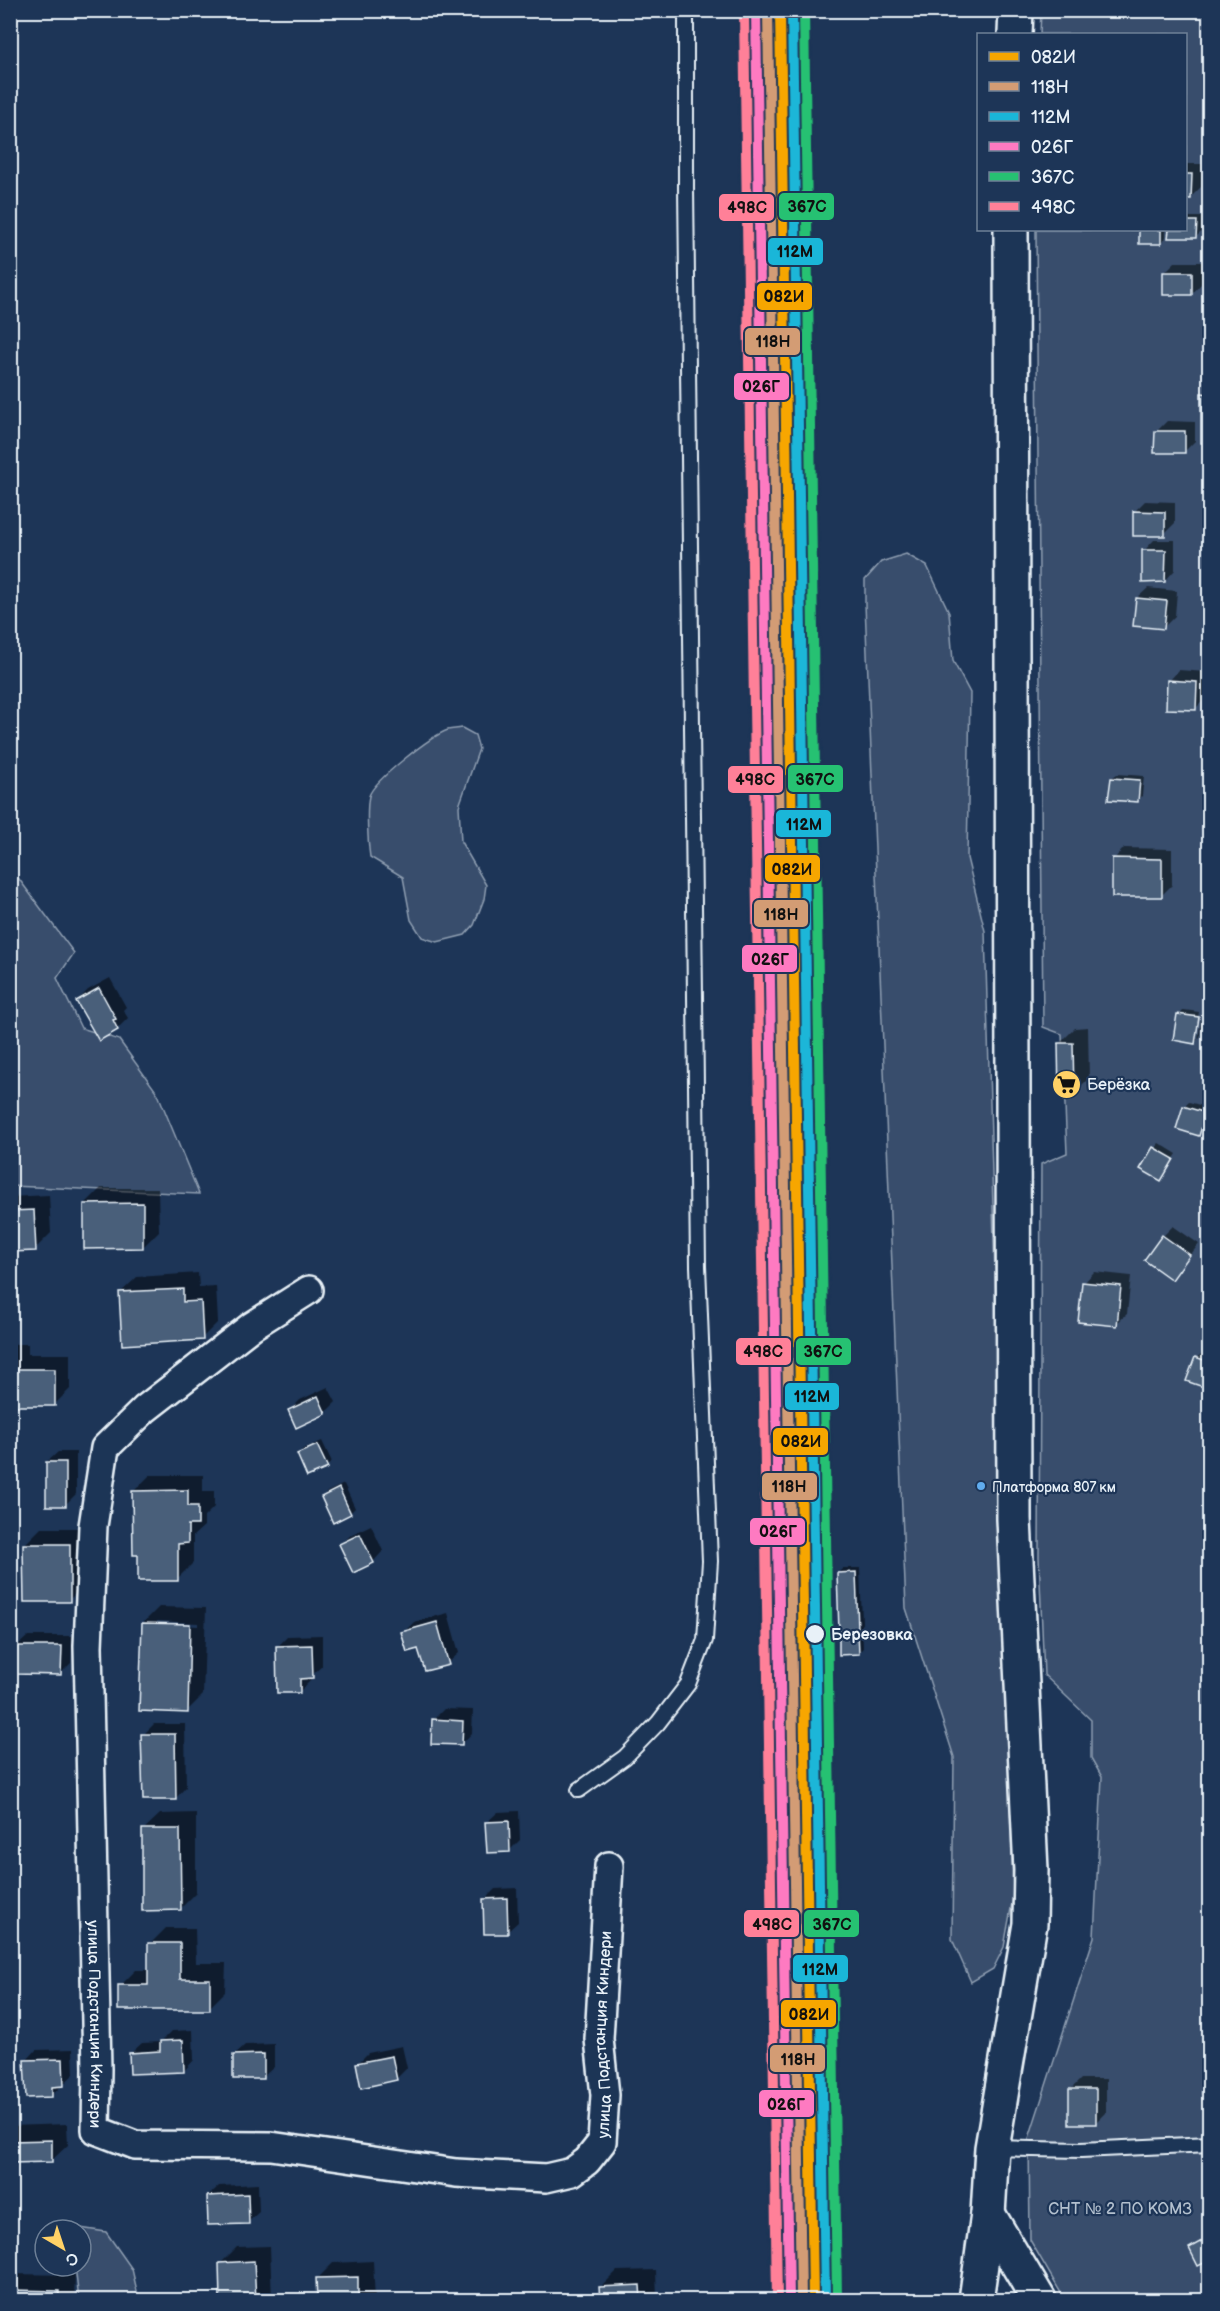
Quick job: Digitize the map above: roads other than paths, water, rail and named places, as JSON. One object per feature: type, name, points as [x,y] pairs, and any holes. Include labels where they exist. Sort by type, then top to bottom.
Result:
[{"type":"street","points":[[1015,33],[1016,10]]},
{"type":"street","points":[[976,2301],[988,2214],[992,2148],[1030,1924],[1031,1870],[1013,1497],[1011,231]]},
{"type":"street","name":"улица Подстанция Киндери","points":[[309,1290],[243,1332],[145,1408],[105,1448],[93,1526],[88,1646],[97,2069],[96,2130],[135,2145],[270,2146],[456,2173],[546,2178],[572,2172],[587,2161],[602,2142],[605,2095],[600,2039],[609,1866]]},
{"type":"street","points":[[988,2214],[1039,2301]]},
{"type":"lane","points":[[579,1790],[625,1757],[658,1723],[688,1684],[705,1640],[710,1561],[698,1266],[686,10]]},
{"type":"lane","points":[[992,2148],[1081,2150],[1209,2144]]},
{"type":"railway","points":[[755,10],[777,1997],[786,2300]]},
{"type":"place","name":"Берёзка","points":[[1066,1084]]},
{"type":"place","name":"Платформа 807 км","points":[[981,1486]]},
{"type":"place","name":"Березовка","points":[[815,1634]]},
{"type":"park label","name":"СНТ № 2 ПО КОМЗ","points":[[1120,2208]]}]
